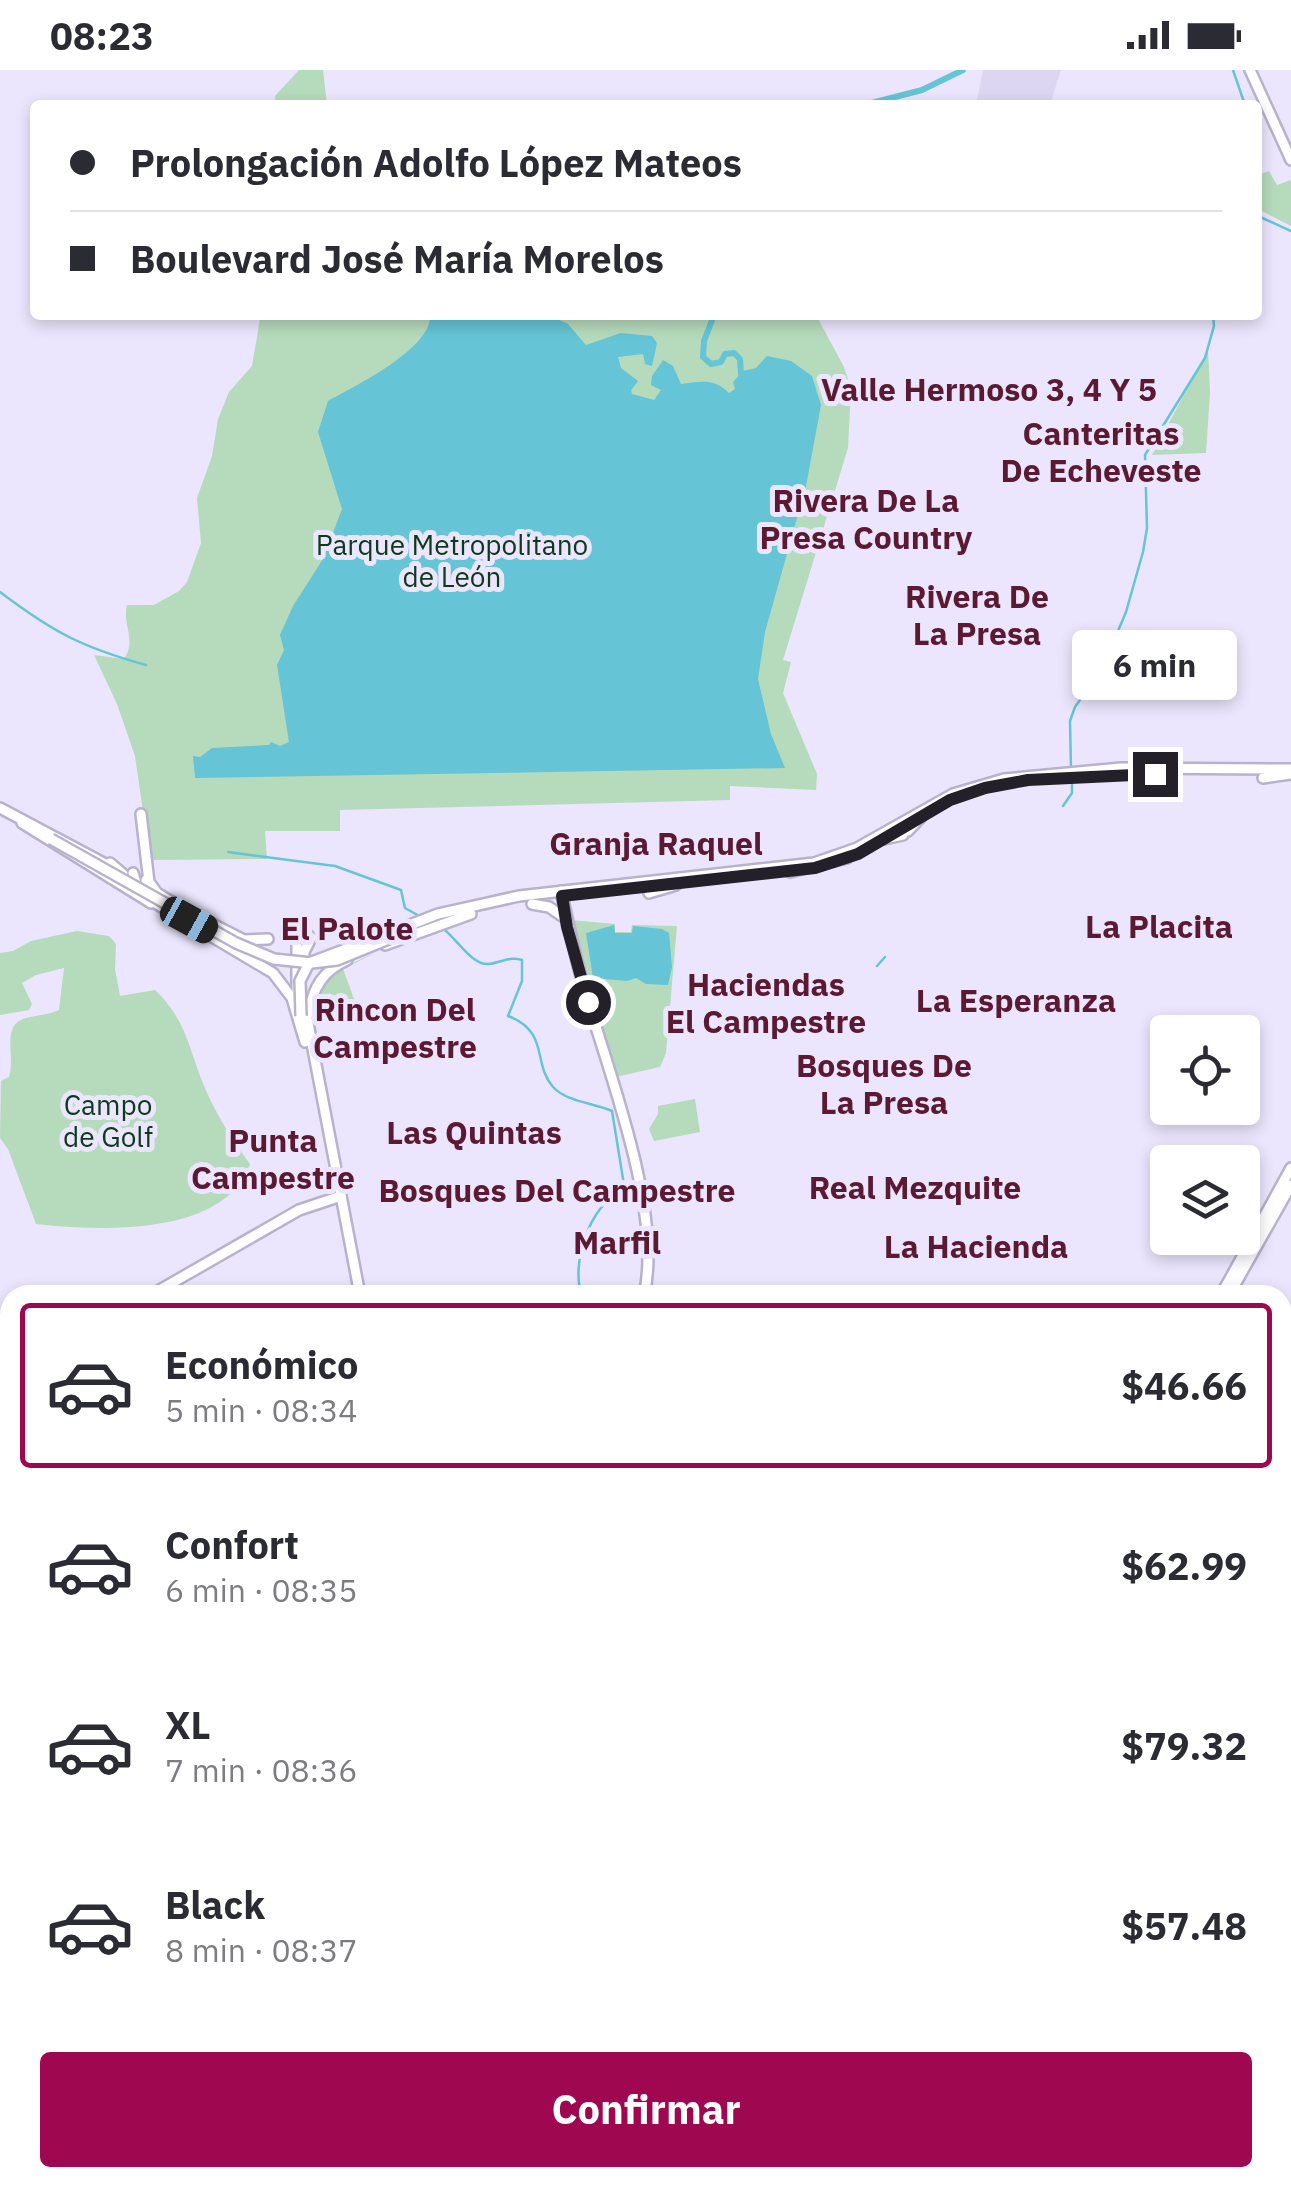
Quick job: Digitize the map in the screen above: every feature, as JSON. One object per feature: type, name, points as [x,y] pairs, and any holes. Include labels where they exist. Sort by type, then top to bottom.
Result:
[{"type":"main road","points":[[1252,73],[1291,160]]},
{"type":"main road","points":[[1252,73],[1291,148]]},
{"type":"main road","points":[[1270,118],[1281,128]]},
{"type":"main road","points":[[1269,764],[1291,771]]},
{"type":"main road","points":[[813,874],[973,786],[1015,777],[1122,768],[1291,771]]},
{"type":"main road","points":[[1262,778],[1291,771]]},
{"type":"main road","points":[[2,808],[136,876],[170,910],[244,951],[300,963],[337,960],[456,913],[559,891],[678,882],[814,863],[849,854],[905,829],[921,814]]},
{"type":"main road","points":[[141,814],[148,878],[154,896],[244,940],[268,939]]},
{"type":"main road","points":[[25,818],[122,887],[273,973],[291,995],[300,1017]]},
{"type":"main road","points":[[884,834],[905,829]]},
{"type":"main road","points":[[52,833],[136,876],[154,896],[204,932]]},
{"type":"main road","points":[[52,833],[236,944],[266,957]]},
{"type":"main road","points":[[300,1017],[300,981],[310,963],[407,926],[544,892],[798,872],[835,864],[849,854]]},
{"type":"main road","points":[[122,887],[131,888],[136,876]]},
{"type":"main road","points":[[645,877],[678,882]]},
{"type":"main road","points":[[604,881],[623,885]]},
{"type":"main road","points":[[649,893],[678,882]]},
{"type":"main road","points":[[559,891],[630,1142],[645,1223],[644,1285]]},
{"type":"main road","points":[[563,916],[576,900]]},
{"type":"main road","points":[[532,904],[563,916]]},
{"type":"main road","points":[[188,911],[251,948],[299,960],[341,955],[407,926]]},
{"type":"main road","points":[[308,1026],[313,994],[324,976],[337,965],[432,928],[442,918],[471,914],[456,913]]},
{"type":"main road","points":[[291,977],[302,976],[310,936],[303,931],[297,936],[291,977],[356,1285]]},
{"type":"main road","points":[[364,936],[363,948],[372,950]]},
{"type":"main road","points":[[304,952],[308,1026],[345,1260],[354,1285]]},
{"type":"main road","points":[[1234,1285],[1291,1168]]},
{"type":"main road","points":[[1226,1285],[1291,1184]]},
{"type":"main road","points":[[168,1285],[289,1215],[335,1200]]},
{"type":"main road","points":[[177,1285],[296,1216],[335,1200]]},
{"type":"shaded area","points":[[983,70],[1061,70],[1052,100],[977,100]]},
{"type":"green space","points":[[299,70],[323,70],[326,100],[275,100]]},
{"type":"green space","points":[[1269,171],[1277,185],[1291,180],[1291,226],[1262,211],[1262,174]]},
{"type":"green space","name":"Parque Metropolitano de León","points":[[260,320],[819,320],[851,388],[848,448],[783,660],[791,662],[783,693],[817,774],[816,790],[730,786],[730,800],[340,810],[340,831],[265,831],[267,859],[150,860],[135,756],[94,655],[124,659],[129,645],[127,605],[154,605],[187,582],[201,543],[197,498],[212,456],[218,419],[229,392],[252,366]]},
{"type":"green space","points":[[1208,349],[1206,453],[1152,455]]},
{"type":"green space","points":[[570,920],[615,924],[615,932],[631,932],[632,925],[677,926],[666,1053],[660,1067],[616,1077]]},
{"type":"green space","name":"Campo de Golf","points":[[77,931],[109,936],[116,944],[120,996],[155,990],[179,1022],[212,1102],[250,1164],[236,1188],[215,1205],[157,1224],[92,1228],[36,1224],[8,1149],[0,1138],[1,1081],[9,1077],[11,1069],[13,1027],[26,1018],[59,1010],[64,968],[22,983],[32,1004],[29,1010],[0,1015],[0,953],[31,941]]},
{"type":"green space","points":[[375,953],[343,969],[359,1012],[344,1012],[345,1006],[336,1003],[335,996],[329,993],[314,1027],[314,1012],[322,988],[339,971],[350,965]]},
{"type":"green space","points":[[695,1099],[700,1132],[654,1141],[649,1129],[658,1106]]},
{"type":"water","name":"Parque Metropolitano de León","points":[[429,320],[559,320],[568,324],[586,345],[621,333],[652,336],[657,343],[652,366],[645,364],[643,354],[618,357],[621,368],[638,381],[632,394],[654,400],[661,390],[651,385],[652,376],[663,360],[673,366],[681,384],[712,383],[729,393],[743,371],[756,368],[767,356],[791,361],[812,376],[821,405],[806,486],[765,632],[758,679],[771,734],[785,768],[195,778],[193,756],[200,757],[212,748],[271,742],[280,746],[289,742],[277,665],[284,650],[280,635],[323,559],[342,509],[318,432],[328,401],[390,365],[428,328]]},
{"type":"water","points":[[614,925],[615,933],[632,933],[633,926],[669,933],[672,967],[668,985],[646,984],[636,978],[593,978],[586,933]]},
{"type":"waterway","points":[[883,100],[922,90],[963,70]]},
{"type":"waterway","points":[[1233,70],[1243,100]]},
{"type":"waterway","points":[[1262,218],[1291,231]]},
{"type":"waterway","points":[[712,320],[703,357],[711,364],[734,353],[740,359],[741,374]]},
{"type":"waterway","points":[[1071,770],[1070,721],[1075,707],[1102,669],[1126,612],[1143,552],[1147,528],[1145,455],[1205,358],[1213,320]]},
{"type":"waterway","points":[[0,592],[68,637],[146,665]]},
{"type":"waterway","points":[[1063,806],[1072,793],[1072,778]]},
{"type":"waterway","points":[[228,852],[335,866],[401,890],[405,908],[421,917]]},
{"type":"waterway","points":[[441,927],[482,963],[522,960],[522,981],[508,1016],[530,1030],[553,1087],[573,1099],[612,1111],[624,1185],[600,1210],[585,1237],[580,1285]]},
{"type":"waterway","points":[[877,966],[885,957]]},
{"type":"district","name":"Valle Hermoso 3, 4 Y 5","points":[[989,390]]},
{"type":"district","name":"Canteritas De Echeveste","points":[[1101,452]]},
{"type":"district","name":"Rivera De La Presa Country","points":[[866,520]]},
{"type":"district","name":"Rivera De La Presa","points":[[977,616]]},
{"type":"district","name":"Granja Raquel","points":[[656,844]]},
{"type":"district","name":"La Placita","points":[[1159,927]]},
{"type":"district","name":"El Palote","points":[[347,929]]},
{"type":"district","name":"La Esperanza","points":[[1016,1001]]},
{"type":"district","name":"Haciendas El Campestre","points":[[766,1004]]},
{"type":"district","name":"Rincon Del Campestre","points":[[395,1028]]},
{"type":"district","name":"Bosques De La Presa","points":[[884,1084]]},
{"type":"district","name":"Las Quintas","points":[[474,1133]]},
{"type":"district","name":"Punta Campestre","points":[[273,1160]]},
{"type":"district","name":"Real Mezquite","points":[[915,1188]]},
{"type":"district","name":"Bosques Del Campestre","points":[[557,1191]]},
{"type":"district","name":"Marfil","points":[[617,1243]]},
{"type":"district","name":"La Hacienda","points":[[976,1247]]},
{"type":"route","points":[[588,1002],[562,896],[780,874],[835,864],[950,800],[985,788],[1028,780],[1155,774]]}]
